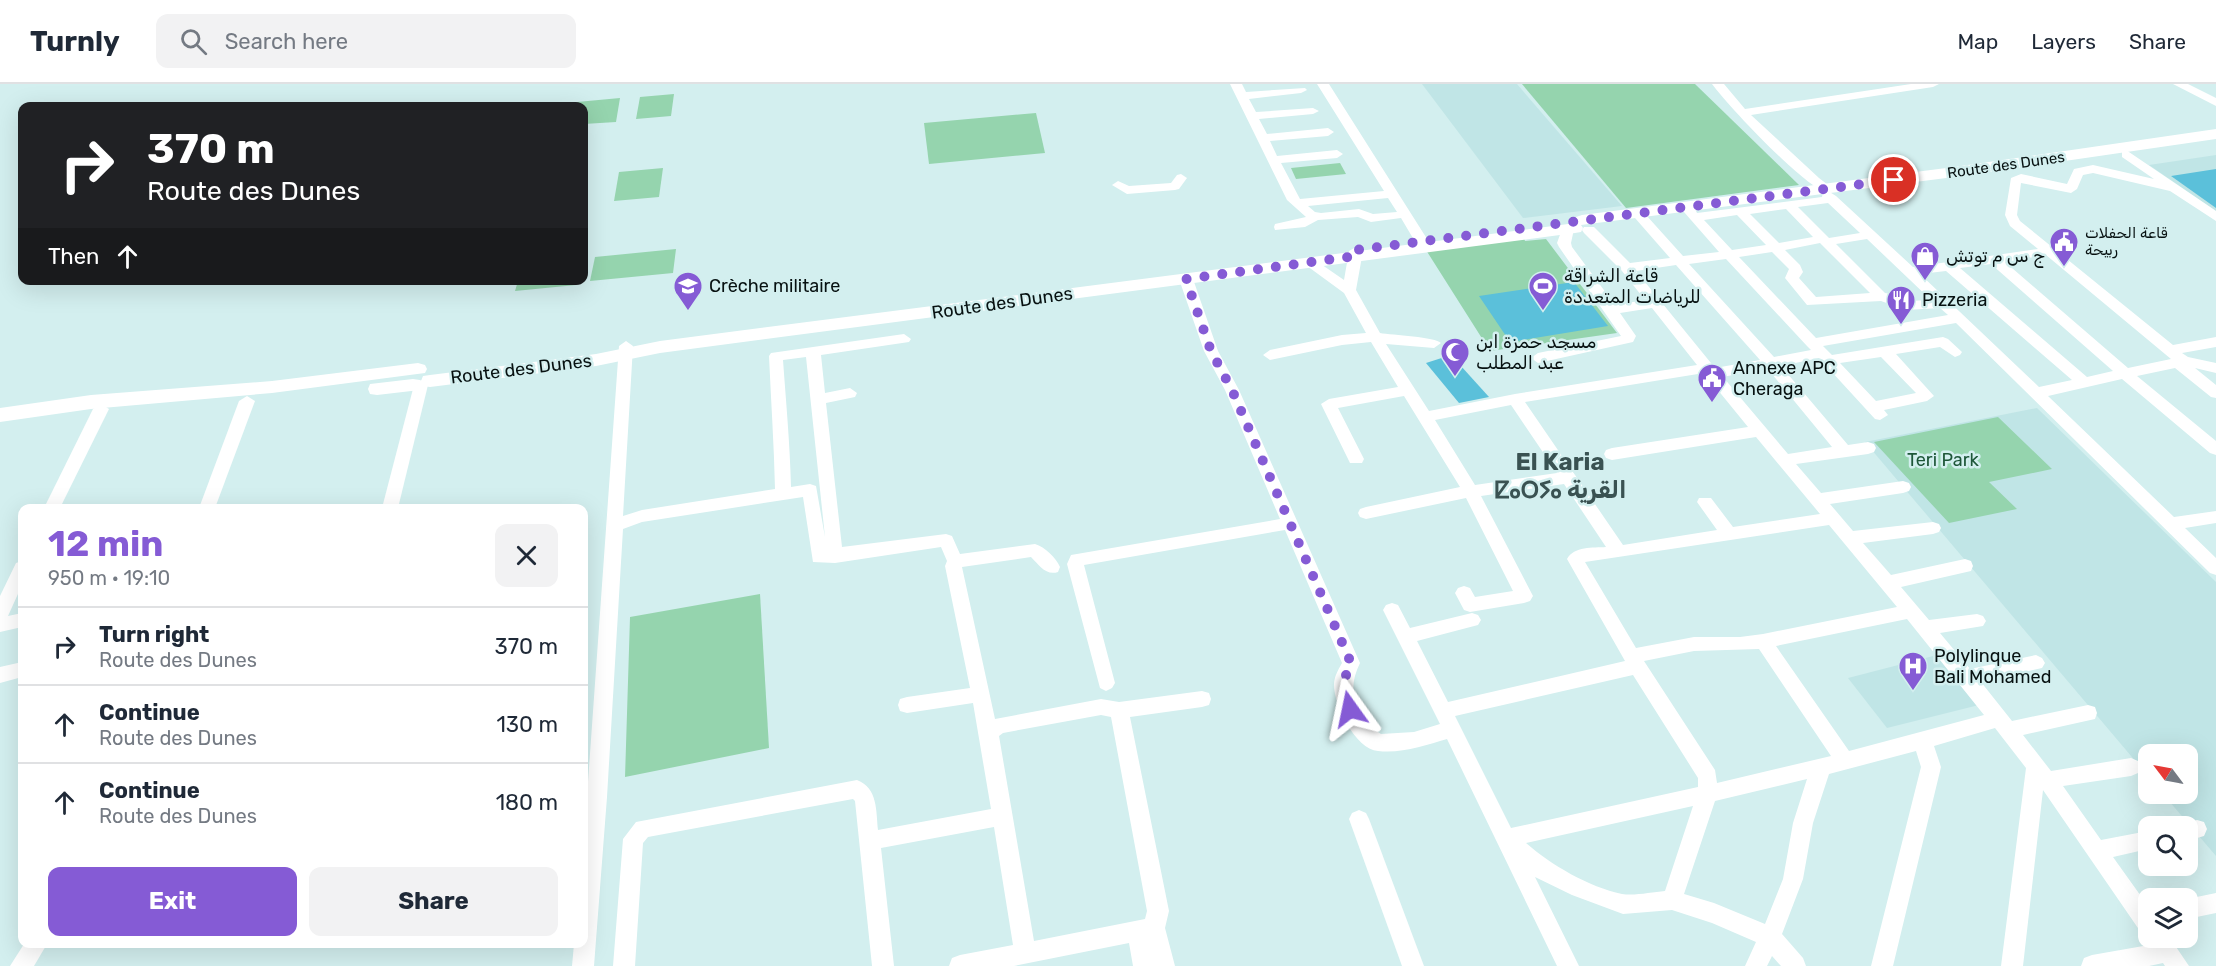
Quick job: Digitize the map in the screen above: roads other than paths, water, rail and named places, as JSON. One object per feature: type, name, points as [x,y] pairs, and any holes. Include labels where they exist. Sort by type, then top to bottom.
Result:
[{"type":"main road","name":"Route des Dunes","points":[[0,422],[101,409],[247,401],[423,378],[596,360],[626,350],[1356,254],[1641,218],[1692,214],[1954,172],[2216,134]]},
{"type":"main road","name":"Route des Dunes","points":[[626,350],[1310,263],[1422,242],[1580,226],[2216,144]]},
{"type":"main road","name":"Route des Dunes","points":[[0,415],[91,402],[272,387],[423,378]]},
{"type":"street","points":[[1323,84],[1422,242]]},
{"type":"street","points":[[1710,84],[1736,115],[1825,193],[1959,318],[2216,568]]},
{"type":"street","points":[[1718,84],[1742,113],[1825,193]]},
{"type":"street","points":[[1742,113],[1933,84]]},
{"type":"street","points":[[2179,84],[2216,103]]},
{"type":"street","points":[[1301,90],[1239,90],[1293,200],[1302,210],[1332,220],[1359,213],[1373,222],[1396,216]]},
{"type":"street","points":[[1252,116],[1314,111]]},
{"type":"street","points":[[1263,138],[1328,132]]},
{"type":"street","points":[[1274,160],[1337,154]]},
{"type":"street","points":[[2126,154],[2216,217]]},
{"type":"street","points":[[2175,188],[2093,169],[2078,172],[2071,189],[2021,178],[2017,179],[2011,215],[2015,223],[2216,393]]},
{"type":"street","points":[[1118,184],[1127,190],[1174,186],[1181,178]]},
{"type":"street","points":[[1692,214],[1788,204],[1825,193]]},
{"type":"street","points":[[1297,203],[1393,194]]},
{"type":"street","points":[[1788,204],[1881,297]]},
{"type":"street","points":[[1739,210],[1795,268],[1796,272],[1792,278],[1812,302],[1881,297],[1891,298],[1906,306],[1942,303]]},
{"type":"street","points":[[1692,214],[1876,411],[1928,396],[1884,351]]},
{"type":"street","points":[[1280,227],[1305,223],[1316,216]]},
{"type":"street","points":[[1641,218],[1770,362],[1845,452]]},
{"type":"street","points":[[1538,358],[1628,339],[1629,336],[1564,243],[1580,226],[1627,268],[1709,371],[1966,677],[2042,774],[2138,908]]},
{"type":"street","points":[[1627,268],[1870,235]]},
{"type":"street","points":[[1909,272],[2049,250]]},
{"type":"street","points":[[1349,290],[1356,254]]},
{"type":"street","points":[[1993,258],[2124,373],[2216,449]]},
{"type":"street","points":[[1310,263],[1349,290],[1375,337],[1471,491],[1524,596],[1472,605],[1468,603],[1464,593]]},
{"type":"street","points":[[1948,265],[2083,382]]},
{"type":"street","points":[[1186,279],[1211,351],[1232,390],[1351,663],[1342,685],[1350,709],[1361,730],[1378,743],[1414,740],[1453,729]]},
{"type":"street","points":[[1611,310],[1656,303]]},
{"type":"street","points":[[1426,417],[1515,399],[1770,362],[1821,352],[1959,318]]},
{"type":"street","points":[[1270,355],[1342,340],[1375,337],[1404,342],[1434,343]]},
{"type":"street","points":[[783,493],[782,434],[779,419],[776,356],[904,339]]},
{"type":"street","points":[[1821,352],[1884,351],[1943,342],[1955,352]]},
{"type":"street","points":[[2036,393],[2177,358],[2216,342]]},
{"type":"street","points":[[588,906],[626,350]]},
{"type":"street","points":[[813,352],[835,556]]},
{"type":"street","points":[[2177,358],[2216,368]]},
{"type":"street","points":[[391,504],[423,378]]},
{"type":"street","points":[[1356,459],[1329,404],[1408,390]]},
{"type":"street","points":[[817,400],[850,393]]},
{"type":"street","points":[[1515,399],[1619,552]]},
{"type":"street","points":[[208,504],[247,401]]},
{"type":"street","points":[[54,504],[101,409]]},
{"type":"street","points":[[1612,454],[1759,431]]},
{"type":"street","points":[[1784,460],[1868,448]]},
{"type":"street","points":[[1366,513],[1471,491],[1567,478]]},
{"type":"street","points":[[1817,500],[1903,487]]},
{"type":"street","points":[[614,525],[642,516],[810,490],[819,557],[946,540],[955,561],[953,566],[982,694],[1025,953]]},
{"type":"street","points":[[1705,502],[1730,535]]},
{"type":"street","points":[[2170,524],[2216,517]]},
{"type":"street","points":[[1672,900],[1707,794],[1708,776],[1634,661],[1575,559],[1578,556],[1619,552],[1832,518]]},
{"type":"street","points":[[1106,683],[1075,564],[1077,560],[1290,523]]},
{"type":"street","points":[[1849,538],[1933,528]]},
{"type":"street","points":[[955,561],[1035,550],[1052,567]]},
{"type":"street","points":[[1887,583],[1965,566]]},
{"type":"street","points":[[0,614],[18,576]]},
{"type":"street","points":[[1392,610],[1453,729],[1497,824],[1568,966]]},
{"type":"street","points":[[1442,711],[1694,644],[1740,644],[1910,611]]},
{"type":"street","points":[[1406,636],[1472,620]]},
{"type":"street","points":[[0,624],[18,621]]},
{"type":"street","points":[[1925,628],[1977,621]]},
{"type":"street","points":[[1763,640],[1845,761]]},
{"type":"street","points":[[1966,677],[2036,663]]},
{"type":"street","points":[[0,675],[18,671]]},
{"type":"street","points":[[907,705],[982,694]]},
{"type":"street","points":[[989,733],[998,726],[1101,708],[1119,710],[1202,699]]},
{"type":"street","points":[[1119,710],[1158,911],[1145,930],[1144,966]]},
{"type":"street","points":[[1506,838],[2002,725],[2088,713]]},
{"type":"street","points":[[1882,966],[1931,767],[1923,742]]},
{"type":"street","points":[[1756,966],[1793,879],[1803,823],[1821,767]]},
{"type":"street","points":[[2042,774],[2130,768]]},
{"type":"street","points":[[2012,966],[2042,774]]},
{"type":"street","points":[[624,966],[633,839],[643,829],[857,789],[865,798],[883,966]]},
{"type":"street","points":[[870,841],[1002,816]]},
{"type":"street","points":[[1359,819],[1413,966]]},
{"type":"street","points":[[1506,838],[1539,867],[1579,888],[1623,904],[1672,900],[1714,913],[1770,937],[1795,966]]},
{"type":"street","points":[[2096,851],[2138,842]]},
{"type":"street","points":[[2198,907],[2216,903]]},
{"type":"street","points":[[960,966],[1145,930]]},
{"type":"street","points":[[1145,930],[1164,966]]},
{"type":"street","points":[[21,966],[33,948]]},
{"type":"street","points":[[583,966],[584,948]]},
{"type":"street","points":[[2092,966],[2168,952]]},
{"type":"place","name":"قاعة الحفلات ربيحة","points":[[2064,268]]},
{"type":"place","name":"ج س م توتش","points":[[1925,282]]},
{"type":"place","name":"Crèche militaire","points":[[688,312]]},
{"type":"place","name":"قاعة الشراقة للرياضات المتعددة","points":[[1543,312]]},
{"type":"place","name":"Pizzeria","points":[[1901,326]]},
{"type":"place","name":"مسجد حمزة ابن عبد المطلب","points":[[1455,378]]},
{"type":"place","name":"Annexe APC Cheraga","points":[[1712,404]]},
{"type":"place","name":"Polylinque Bali Mohamed","points":[[1913,692]]},
{"type":"district","name":"El Karia ⵇⴰⵔⵢⴰ القرية","points":[[1560,476]]},
{"type":"park label","name":"Teri Park","points":[[1943,460]]}]
